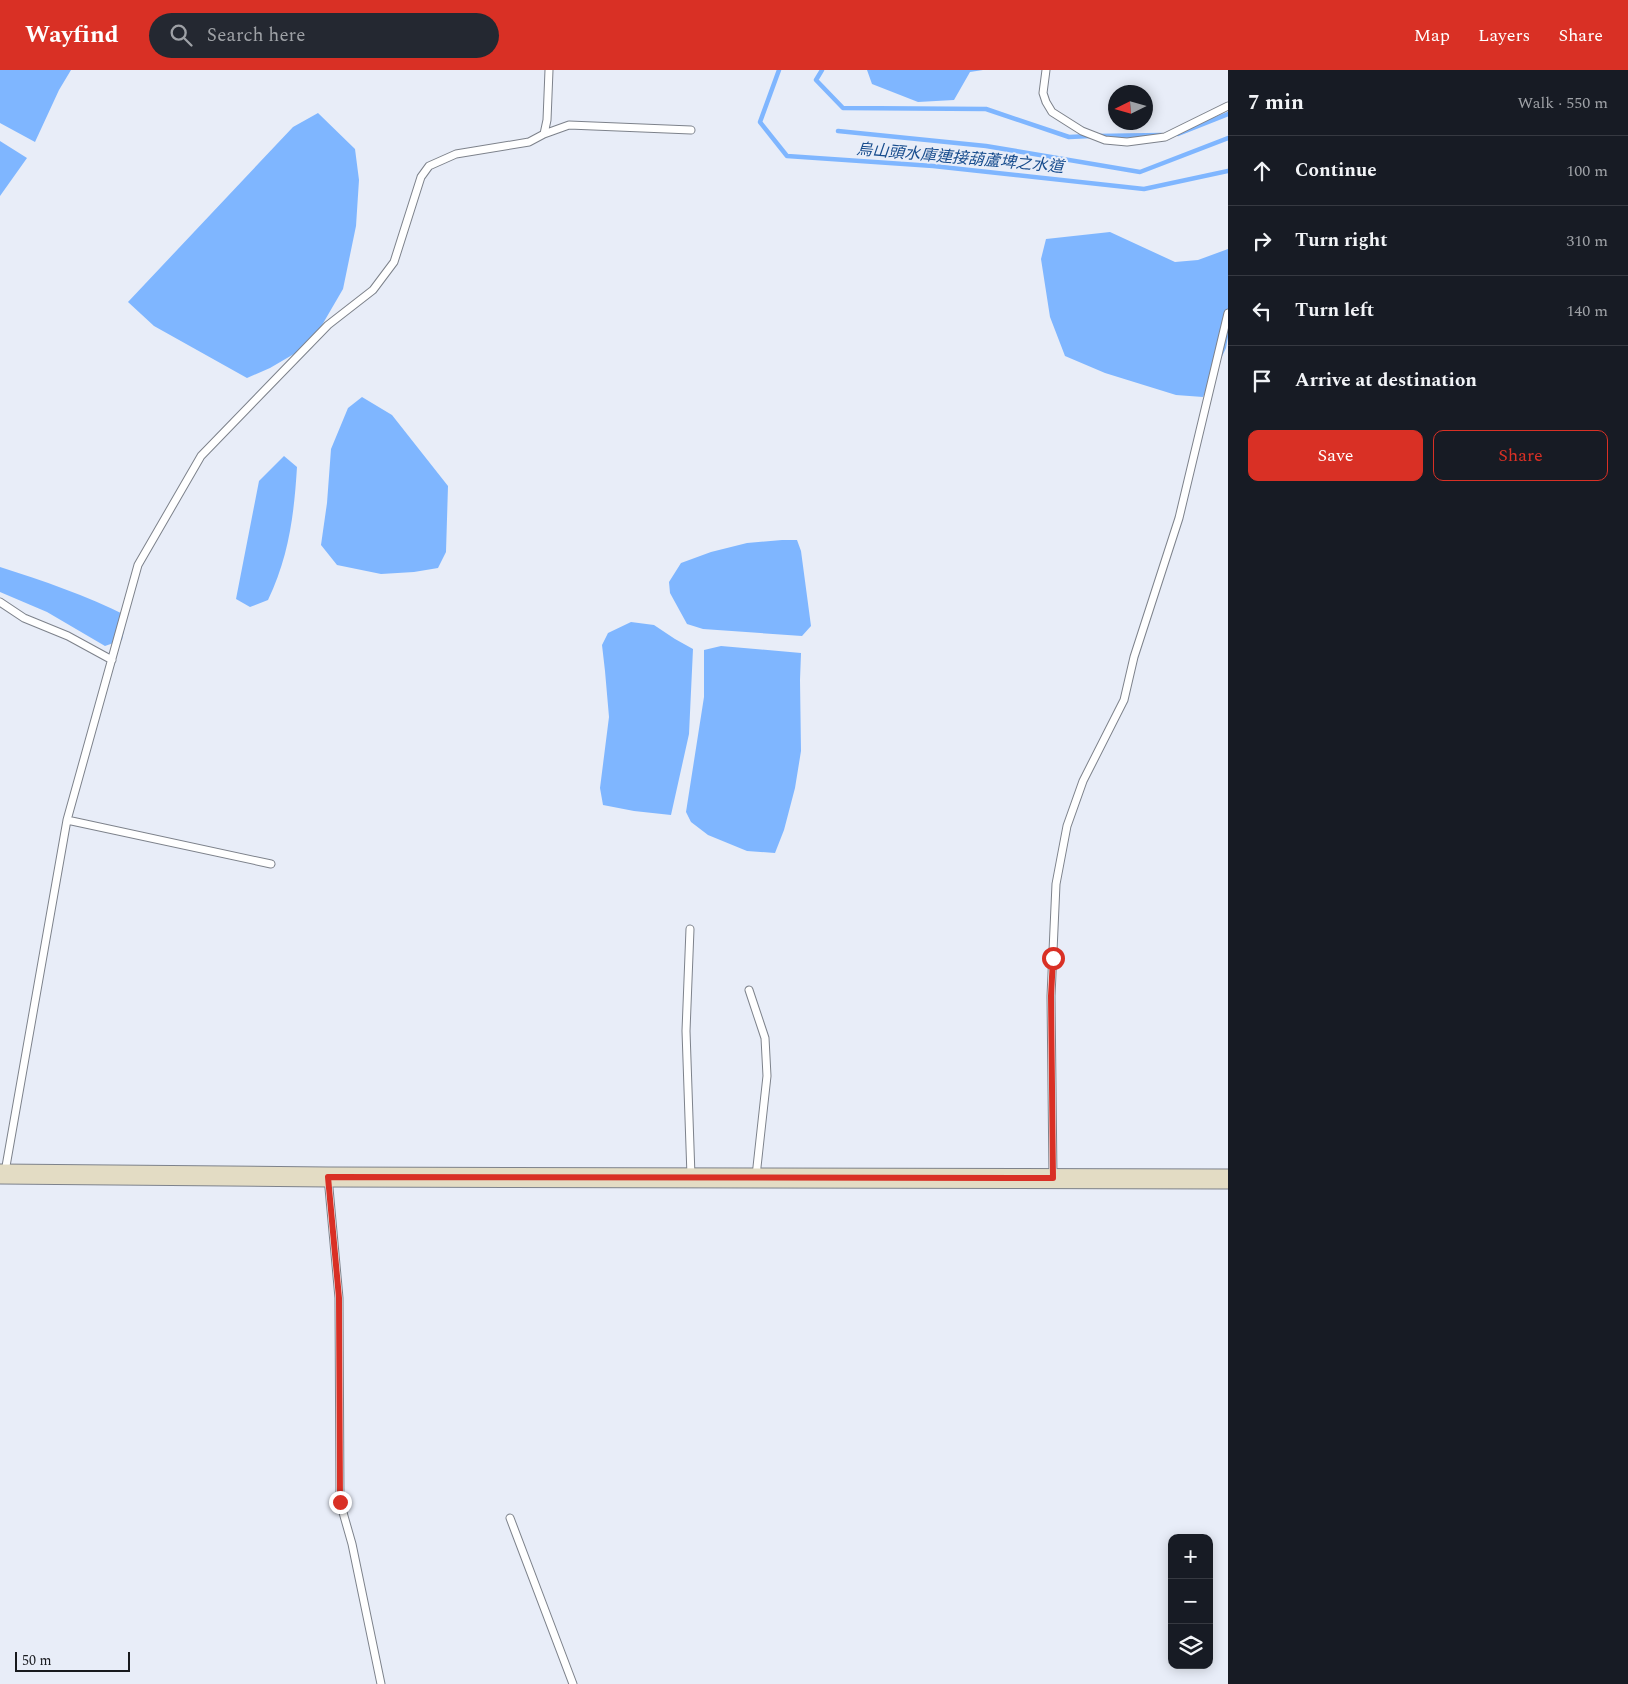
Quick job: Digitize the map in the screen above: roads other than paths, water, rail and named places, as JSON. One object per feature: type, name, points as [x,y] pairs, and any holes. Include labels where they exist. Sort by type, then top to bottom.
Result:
[{"type":"street","points":[[2,1174],[328,1177],[1228,1179]]},
{"type":"lane","points":[[544,134],[547,120],[549,70]]},
{"type":"lane","points":[[1046,70],[1043,93],[1052,112],[1082,131],[1106,140],[1127,142],[1165,137],[1228,106]]},
{"type":"lane","points":[[2,1174],[67,820],[138,565],[201,456],[328,325],[373,290],[394,262],[421,177],[430,166],[456,154],[529,142],[569,124],[691,130]]},
{"type":"lane","points":[[1053,1178],[1051,996],[1056,884],[1067,826],[1083,781],[1124,700],[1134,657],[1179,518],[1228,313]]},
{"type":"lane","points":[[0,602],[24,618],[68,636],[112,660]]},
{"type":"lane","points":[[67,820],[271,864]]},
{"type":"lane","points":[[690,929],[686,1031],[691,1177]]},
{"type":"lane","points":[[749,990],[764,1038],[767,1076],[756,1178]]},
{"type":"lane","points":[[328,1177],[339,1298],[340,1502],[352,1544],[381,1684]]},
{"type":"lane","points":[[510,1518],[573,1684]]},
{"type":"water","points":[[0,70],[71,70],[59,90],[35,142],[0,123]]},
{"type":"water","points":[[867,70],[983,70],[970,72],[954,100],[918,102],[872,84]]},
{"type":"water","points":[[318,113],[355,149],[359,180],[356,226],[343,289],[311,344],[270,368],[247,378],[154,326],[128,302],[293,127]]},
{"type":"water","points":[[0,141],[27,158],[0,196]]},
{"type":"water","points":[[1110,232],[1175,262],[1198,260],[1228,249],[1228,337],[1226,348],[1203,397],[1176,395],[1105,373],[1065,356],[1050,317],[1041,259],[1046,239]]},
{"type":"water","points":[[362,397],[392,415],[448,486],[446,552],[438,568],[381,574],[337,565],[321,545],[327,503],[331,449],[348,408]]},
{"type":"water","points":[[284,456],[297,467],[292,519],[286,551],[268,600],[250,607],[236,599],[259,481]]},
{"type":"water","points":[[797,540],[801,551],[811,626],[802,636],[703,629],[687,624],[670,593],[669,582],[681,563],[711,552],[747,543]]},
{"type":"water","points":[[0,567],[80,595],[127,616],[122,640],[105,646],[47,612],[0,592]]},
{"type":"water","points":[[631,622],[654,625],[693,649],[689,734],[671,815],[603,805],[600,788],[609,717],[602,645],[608,633]]},
{"type":"water","points":[[721,646],[801,653],[801,751],[795,788],[784,830],[775,853],[747,851],[708,835],[691,822],[686,812],[704,697],[704,650]]},
{"type":"waterway","name":"烏山頭水庫連接葫蘆埤之水道","points":[[779,70],[760,122],[787,156],[933,166],[1144,189],[1228,171]]},
{"type":"waterway","name":"烏山頭水庫連接葫蘆埤之水道","points":[[822,70],[816,80],[843,108],[986,109],[1069,137],[1091,136]]},
{"type":"waterway","name":"烏山頭水庫連接葫蘆埤之水道","points":[[1178,134],[1228,114]]},
{"type":"waterway","points":[[838,131],[986,146],[1140,172],[1228,138]]},
{"type":"waterway","name":"烏山頭水庫連接葫蘆埤之水道","points":[[1098,136],[1161,135]]}]
